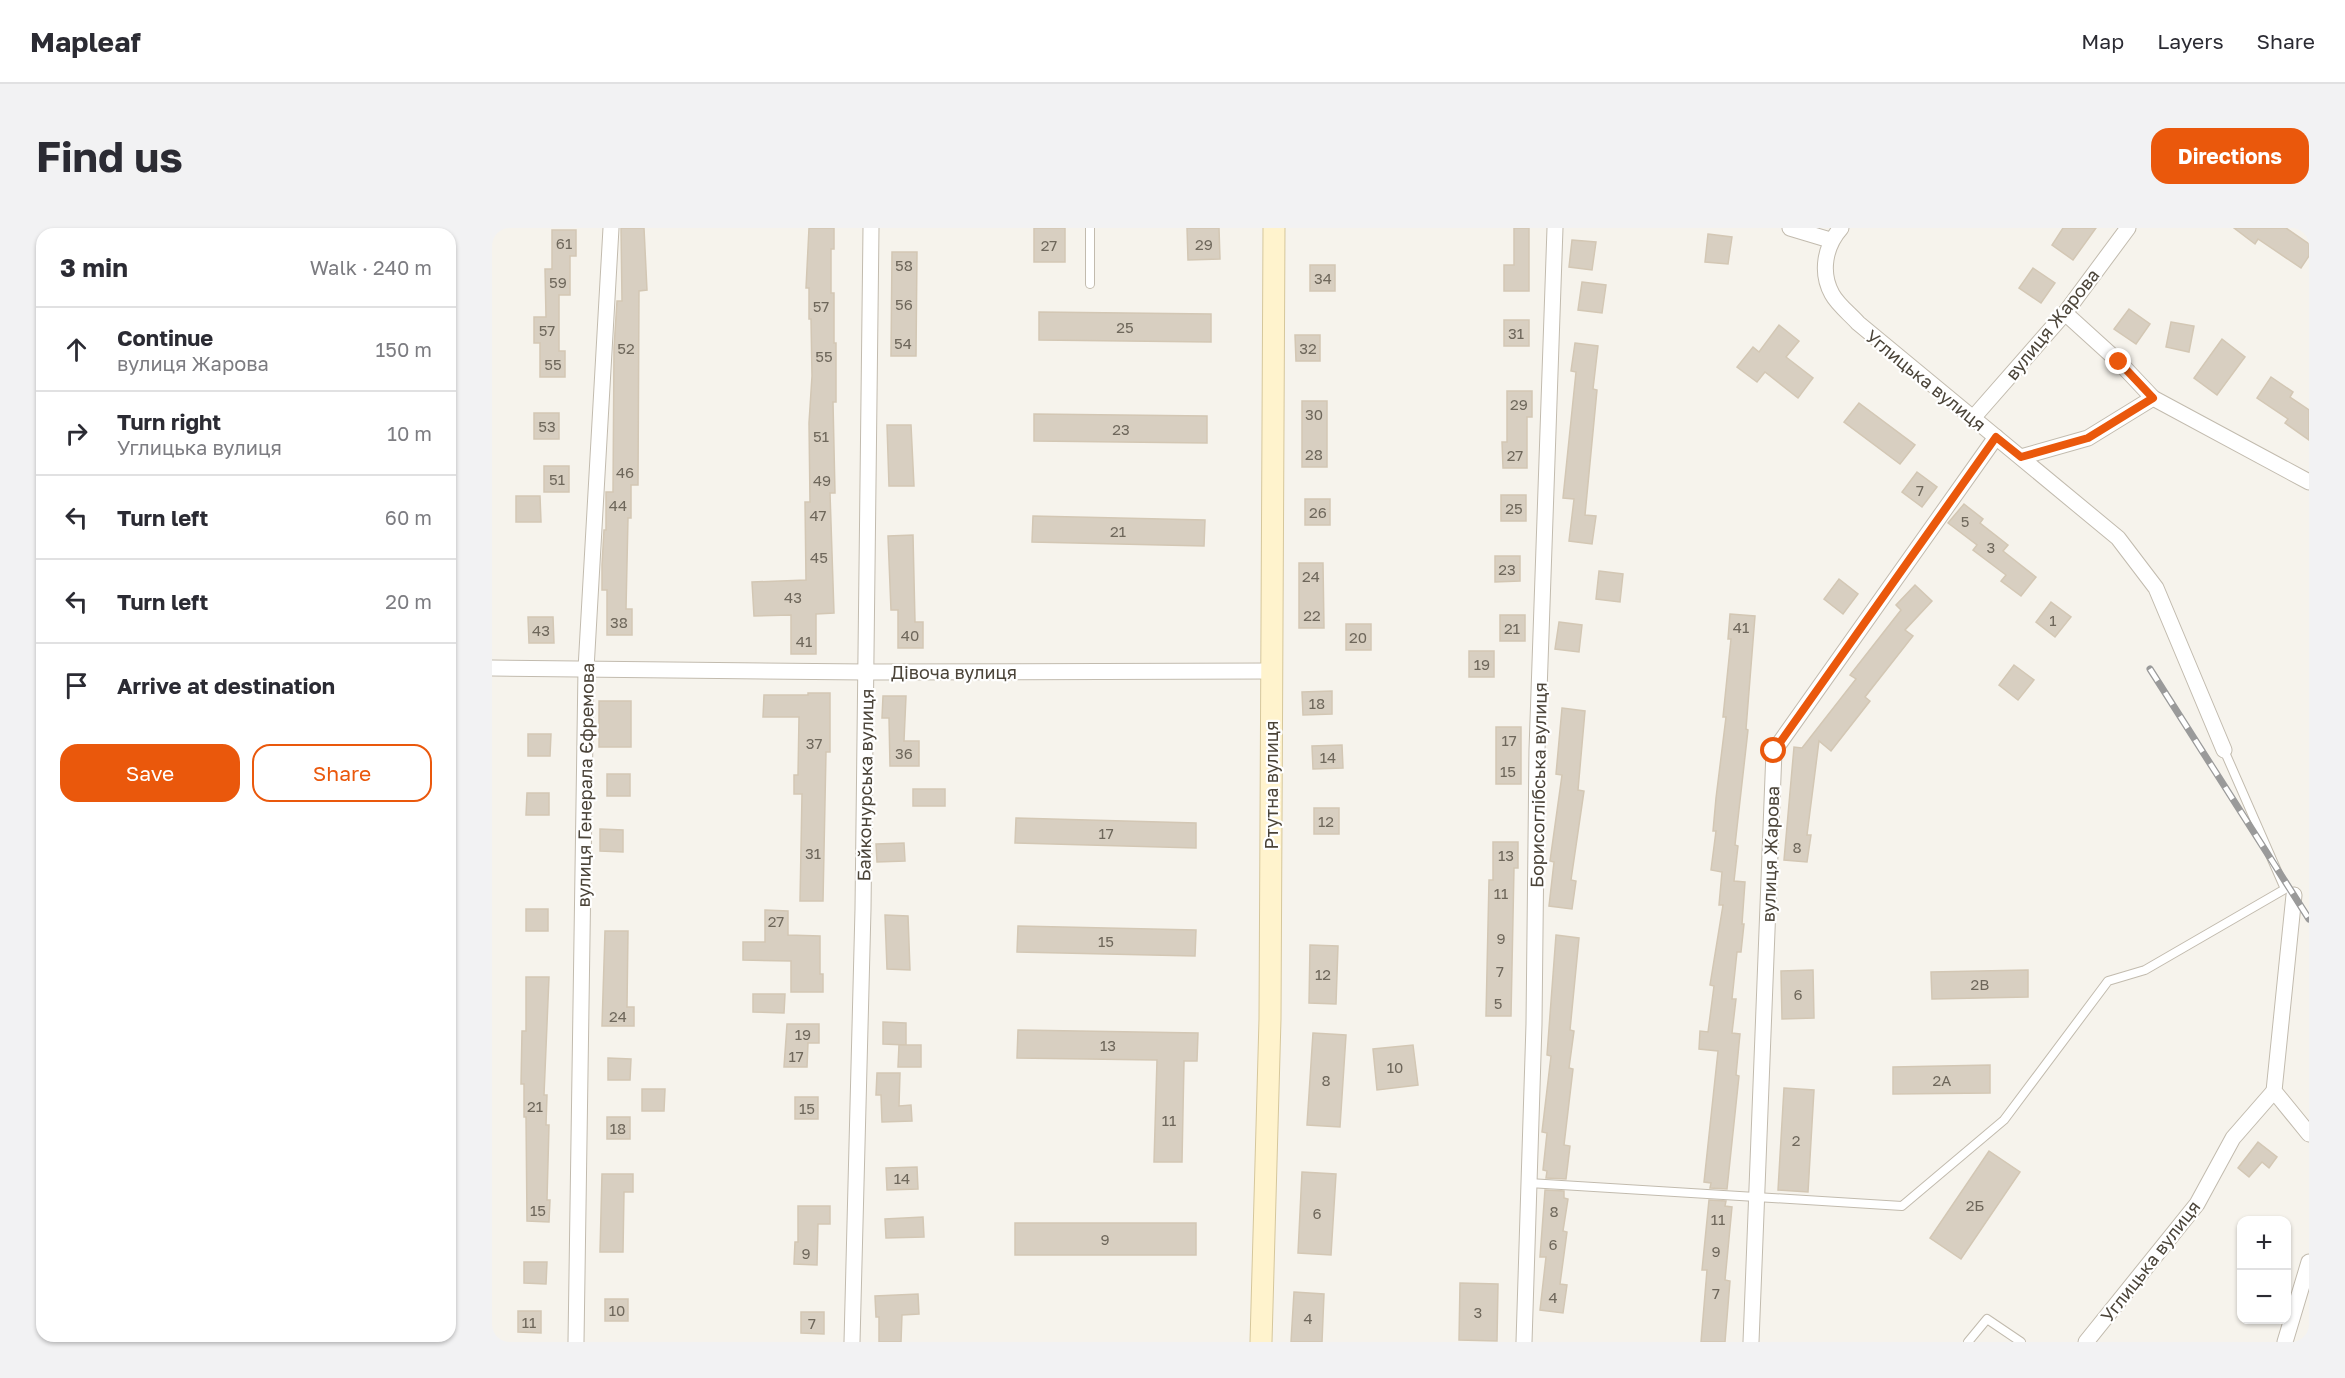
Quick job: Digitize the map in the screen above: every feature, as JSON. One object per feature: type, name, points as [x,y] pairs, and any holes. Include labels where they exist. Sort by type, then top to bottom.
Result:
[{"type":"main road","name":"Ртутна вулиця","points":[[1261,1342],[1270,1031],[1274,228]]},
{"type":"street","name":"вулиця Генерала Єфремова","points":[[576,1342],[586,669],[611,228]]},
{"type":"street","name":"Байконурська вулиця","points":[[852,1342],[866,672],[871,228]]},
{"type":"street","name":"Борисоглібська вулиця","points":[[1524,1342],[1534,1024],[1537,739],[1555,228]]},
{"type":"street","points":[[1790,228],[1830,240],[1840,228]]},
{"type":"street","name":"вулиця Жарова","points":[[1973,418],[2065,313],[2128,228]]},
{"type":"street","name":"Углицька вулиця","points":[[1830,240],[1824,264],[1832,294],[1858,323],[2118,538],[2156,588],[2224,750]]},
{"type":"street","points":[[2065,313],[2119,362],[2153,398],[2309,482]]},
{"type":"street","points":[[2021,457],[2088,438],[2153,398]]},
{"type":"street","name":"вулиця Жарова","points":[[1751,1342],[1774,751],[1996,437]]},
{"type":"street","name":"Дівоча вулиця","points":[[492,668],[866,672],[1272,671]]},
{"type":"street","points":[[2294,895],[2274,1091],[2309,1134]]},
{"type":"street","name":"Углицька вулиця","points":[[2086,1342],[2197,1204],[2233,1138],[2274,1091]]},
{"type":"street","points":[[2285,1342],[2309,1262]]},
{"type":"lane","points":[[1090,228],[1090,284]]},
{"type":"lane","points":[[1529,1183],[1902,1206],[2004,1120],[2108,981],[2145,970],[2285,889],[2224,750]]},
{"type":"lane","points":[[1968,1342],[1987,1319],[2021,1342]]},
{"type":"building","points":[[621,228],[644,228],[647,290],[639,291],[638,485],[631,485],[631,518],[628,518],[626,609],[632,609],[632,635],[607,635],[607,590],[602,590],[602,565],[604,530],[606,530],[606,492],[613,492],[614,348],[617,301],[622,301]]},
{"type":"building","points":[[809,228],[834,228],[834,249],[831,249],[831,293],[834,293],[834,343],[836,343],[836,402],[833,402],[835,493],[830,493],[834,613],[816,614],[816,654],[791,654],[791,615],[754,616],[752,582],[806,580],[805,502],[810,502],[809,423],[812,376],[809,288],[806,288]]},
{"type":"building","points":[[1034,228],[1065,228],[1065,262],[1034,262]]},
{"type":"building","points":[[1187,228],[1219,228],[1220,259],[1188,260]]},
{"type":"building","points":[[1514,228],[1529,228],[1529,291],[1504,291],[1504,265],[1514,265]]},
{"type":"building","points":[[2063,228],[2096,228],[2073,260],[2052,245]]},
{"type":"building","points":[[2234,228],[2286,228],[2309,244],[2309,256],[2301,268],[2258,239],[2255,244]]},
{"type":"building","points":[[552,230],[576,230],[576,256],[570,256],[570,295],[559,295],[559,351],[565,351],[565,377],[540,377],[540,343],[534,343],[534,317],[546,317],[545,269],[552,269]]},
{"type":"building","points":[[1708,234],[1732,237],[1728,264],[1705,262]]},
{"type":"building","points":[[1572,240],[1596,242],[1592,270],[1569,267]]},
{"type":"building","points":[[892,252],[917,252],[916,356],[891,356]]},
{"type":"building","points":[[1310,265],[1335,265],[1335,291],[1310,291]]},
{"type":"building","points":[[2033,268],[2055,283],[2041,303],[2019,288]]},
{"type":"building","points":[[1582,282],[1606,285],[1602,313],[1578,310]]},
{"type":"building","points":[[2129,309],[2150,324],[2136,344],[2114,329]]},
{"type":"building","points":[[1039,312],[1211,314],[1211,342],[1039,340]]},
{"type":"building","points":[[1504,320],[1529,320],[1529,346],[1504,346]]},
{"type":"building","points":[[2171,322],[2194,326],[2189,352],[2166,347]]},
{"type":"building","points":[[1779,325],[1799,341],[1786,357],[1813,378],[1798,398],[1765,372],[1757,382],[1737,367],[1753,347],[1759,352]]},
{"type":"building","points":[[1295,335],[1320,335],[1320,361],[1296,361]]},
{"type":"building","points":[[2222,339],[2245,357],[2217,395],[2194,378]]},
{"type":"building","points":[[1575,343],[1598,346],[1593,389],[1597,390],[1585,515],[1596,516],[1592,544],[1569,541],[1574,499],[1563,498],[1576,372],[1571,371]]},
{"type":"building","points":[[2271,377],[2293,392],[2290,397],[2309,410],[2309,440],[2285,423],[2288,419],[2257,398]]},
{"type":"building","points":[[1507,391],[1532,391],[1532,417],[1527,417],[1527,468],[1503,468],[1502,442],[1507,442]]},
{"type":"building","points":[[1302,401],[1327,401],[1327,467],[1302,467]]},
{"type":"building","points":[[1859,403],[1915,445],[1900,464],[1844,422]]},
{"type":"building","points":[[534,413],[559,413],[559,439],[534,439]]},
{"type":"building","points":[[1034,414],[1207,416],[1207,443],[1034,441]]},
{"type":"building","points":[[887,425],[911,425],[914,486],[889,486]]},
{"type":"building","points":[[544,466],[569,466],[569,492],[544,492]]},
{"type":"building","points":[[1917,472],[1937,487],[1922,507],[1902,492]]},
{"type":"building","points":[[1501,495],[1526,495],[1526,521],[1501,521]]},
{"type":"building","points":[[516,496],[540,496],[541,522],[516,522]]},
{"type":"building","points":[[1305,499],[1330,499],[1330,525],[1305,525]]},
{"type":"building","points":[[1964,504],[1983,519],[1980,523],[2008,545],[2003,551],[2036,577],[2021,596],[2001,581],[2006,575],[1973,550],[1977,545],[1948,523]]},
{"type":"building","points":[[1033,516],[1205,520],[1204,546],[1032,542]]},
{"type":"building","points":[[913,535],[915,622],[923,622],[923,648],[898,648],[898,610],[891,610],[888,536]]},
{"type":"building","points":[[1495,556],[1520,556],[1520,581],[1495,582]]},
{"type":"building","points":[[1299,563],[1323,563],[1324,628],[1299,628]]},
{"type":"building","points":[[1599,571],[1623,574],[1620,602],[1596,599]]},
{"type":"building","points":[[1839,579],[1858,594],[1843,614],[1824,599]]},
{"type":"building","points":[[1915,585],[1932,601],[1905,630],[1913,636],[1865,697],[1870,701],[1831,751],[1819,741],[1807,835],[1811,835],[1807,862],[1784,860],[1794,747],[1802,748],[1856,679],[1850,675],[1901,610],[1896,605]]},
{"type":"building","points":[[2051,602],[2071,617],[2055,637],[2036,622]]},
{"type":"building","points":[[1730,614],[1755,616],[1746,729],[1748,730],[1735,845],[1738,846],[1734,881],[1745,882],[1741,952],[1737,952],[1732,999],[1736,999],[1732,1033],[1740,1034],[1736,1075],[1739,1076],[1727,1189],[1710,1188],[1711,1183],[1704,1182],[1718,1051],[1699,1049],[1700,1031],[1708,1032],[1714,986],[1710,985],[1723,905],[1719,905],[1722,872],[1711,870],[1716,831],[1713,831],[1716,798],[1726,717],[1723,717],[1731,639],[1728,639]]},
{"type":"building","points":[[1500,615],[1525,615],[1525,641],[1500,641]]},
{"type":"building","points":[[528,617],[553,617],[554,643],[529,643]]},
{"type":"building","points":[[1559,622],[1582,625],[1579,652],[1555,649]]},
{"type":"building","points":[[1346,624],[1371,624],[1371,650],[1346,650]]},
{"type":"building","points":[[1469,651],[1494,651],[1494,677],[1469,677]]},
{"type":"building","points":[[2014,665],[2034,680],[2018,700],[1999,685]]},
{"type":"building","points":[[1332,691],[1332,714],[1303,715],[1302,692]]},
{"type":"building","points":[[808,693],[830,693],[830,752],[826,752],[823,901],[800,901],[802,794],[794,794],[794,775],[798,775],[799,717],[763,717],[764,695],[808,695]]},
{"type":"building","points":[[883,696],[906,696],[904,741],[919,741],[919,766],[890,766],[889,718],[882,718]]},
{"type":"building","points":[[599,701],[631,701],[631,747],[599,747]]},
{"type":"building","points":[[1562,708],[1585,711],[1578,790],[1584,791],[1571,880],[1576,881],[1572,909],[1549,906],[1554,862],[1550,861],[1562,775],[1556,774]]},
{"type":"building","points":[[1496,727],[1521,727],[1521,784],[1496,784]]},
{"type":"building","points":[[528,734],[551,734],[550,756],[528,756]]},
{"type":"building","points":[[1342,745],[1343,768],[1313,769],[1312,746]]},
{"type":"building","points":[[607,774],[630,774],[630,796],[607,796]]},
{"type":"building","points":[[913,789],[945,789],[945,806],[913,806]]},
{"type":"building","points":[[527,793],[549,793],[549,815],[526,815]]},
{"type":"building","points":[[1314,808],[1339,808],[1339,834],[1314,834]]},
{"type":"building","points":[[1016,818],[1196,823],[1196,848],[1015,843]]},
{"type":"building","points":[[600,829],[623,830],[623,852],[600,851]]},
{"type":"building","points":[[1493,842],[1518,842],[1518,868],[1514,868],[1511,1016],[1486,1016],[1489,880],[1493,880]]},
{"type":"building","points":[[904,843],[905,861],[877,862],[876,844]]},
{"type":"building","points":[[526,909],[548,909],[548,931],[526,931]]},
{"type":"building","points":[[765,910],[788,911],[788,935],[820,936],[820,974],[823,974],[823,992],[791,992],[791,961],[743,960],[743,942],[765,942]]},
{"type":"building","points":[[885,915],[908,916],[910,970],[887,969]]},
{"type":"building","points":[[1018,926],[1196,930],[1195,956],[1017,952]]},
{"type":"building","points":[[605,931],[628,931],[627,1007],[634,1007],[634,1026],[602,1026]]},
{"type":"building","points":[[1556,935],[1579,938],[1570,1030],[1574,1031],[1569,1068],[1573,1069],[1564,1145],[1570,1146],[1566,1179],[1546,1178],[1547,1171],[1543,1170],[1547,1133],[1542,1132],[1551,1056],[1547,1055]]},
{"type":"building","points":[[1310,945],[1338,946],[1336,1004],[1309,1003]]},
{"type":"building","points":[[1813,970],[1814,1018],[1782,1019],[1781,971]]},
{"type":"building","points":[[2028,970],[2028,997],[1932,999],[1931,972]]},
{"type":"building","points":[[526,977],[549,977],[544,1095],[547,1095],[546,1125],[549,1125],[547,1200],[550,1200],[549,1222],[527,1221],[526,1117],[524,1117],[524,1084],[521,1084],[522,1031],[526,1031]]},
{"type":"building","points":[[753,994],[785,994],[784,1013],[753,1012]]},
{"type":"building","points":[[883,1022],[906,1023],[906,1045],[883,1044]]},
{"type":"building","points":[[787,1024],[819,1024],[819,1043],[808,1043],[807,1067],[784,1067]]},
{"type":"building","points":[[1018,1030],[1198,1033],[1197,1061],[1184,1061],[1182,1162],[1154,1162],[1157,1060],[1017,1058]]},
{"type":"building","points":[[1313,1033],[1346,1035],[1340,1127],[1307,1125]]},
{"type":"building","points":[[899,1045],[921,1045],[921,1067],[898,1067]]},
{"type":"building","points":[[1413,1045],[1418,1085],[1377,1090],[1373,1049]]},
{"type":"building","points":[[608,1058],[631,1059],[630,1080],[608,1080]]},
{"type":"building","points":[[1990,1065],[1990,1093],[1893,1094],[1893,1067]]},
{"type":"building","points":[[877,1073],[900,1073],[899,1106],[911,1105],[912,1121],[882,1122],[881,1095],[876,1095]]},
{"type":"building","points":[[1784,1088],[1814,1090],[1808,1192],[1778,1190]]},
{"type":"building","points":[[642,1089],[665,1089],[664,1111],[642,1111]]},
{"type":"building","points":[[795,1097],[818,1097],[818,1119],[795,1119]]},
{"type":"building","points":[[607,1117],[630,1117],[630,1139],[607,1139]]},
{"type":"building","points":[[2258,1142],[2277,1157],[2269,1168],[2262,1162],[2249,1177],[2238,1168]]},
{"type":"building","points":[[1989,1151],[2020,1172],[1961,1259],[1930,1238]]},
{"type":"building","points":[[917,1167],[918,1189],[887,1190],[886,1168]]},
{"type":"building","points":[[1302,1172],[1336,1174],[1331,1255],[1298,1253]]},
{"type":"building","points":[[602,1174],[633,1174],[633,1192],[624,1192],[623,1252],[600,1252]]},
{"type":"building","points":[[1545,1190],[1564,1191],[1564,1198],[1568,1199],[1563,1231],[1567,1232],[1560,1284],[1567,1285],[1563,1313],[1540,1310],[1546,1257],[1540,1257]]},
{"type":"building","points":[[1709,1200],[1726,1201],[1725,1206],[1732,1207],[1725,1280],[1730,1281],[1725,1342],[1701,1342],[1707,1270],[1702,1270]]},
{"type":"building","points":[[798,1206],[830,1206],[830,1224],[818,1224],[817,1265],[794,1264],[795,1242],[798,1242]]},
{"type":"building","points":[[923,1217],[924,1237],[886,1238],[885,1219]]},
{"type":"building","points":[[1015,1223],[1196,1223],[1196,1255],[1015,1255]]},
{"type":"building","points":[[524,1262],[547,1262],[546,1284],[524,1283]]},
{"type":"building","points":[[1460,1283],[1498,1284],[1497,1341],[1459,1340]]},
{"type":"building","points":[[1294,1292],[1324,1294],[1322,1342],[1291,1342]]},
{"type":"building","points":[[918,1294],[919,1314],[902,1315],[901,1342],[879,1342],[879,1317],[876,1317],[875,1296]]},
{"type":"building","points":[[605,1299],[628,1299],[628,1321],[605,1321]]},
{"type":"building","points":[[518,1311],[541,1311],[541,1333],[518,1332]]},
{"type":"building","points":[[801,1312],[824,1312],[824,1334],[801,1333]]},
{"type":"railway","points":[[2150,669],[2309,919]]},
{"type":"route","points":[[1774,751],[1996,437],[2021,457],[2088,438],[2153,398],[2119,362]]}]
